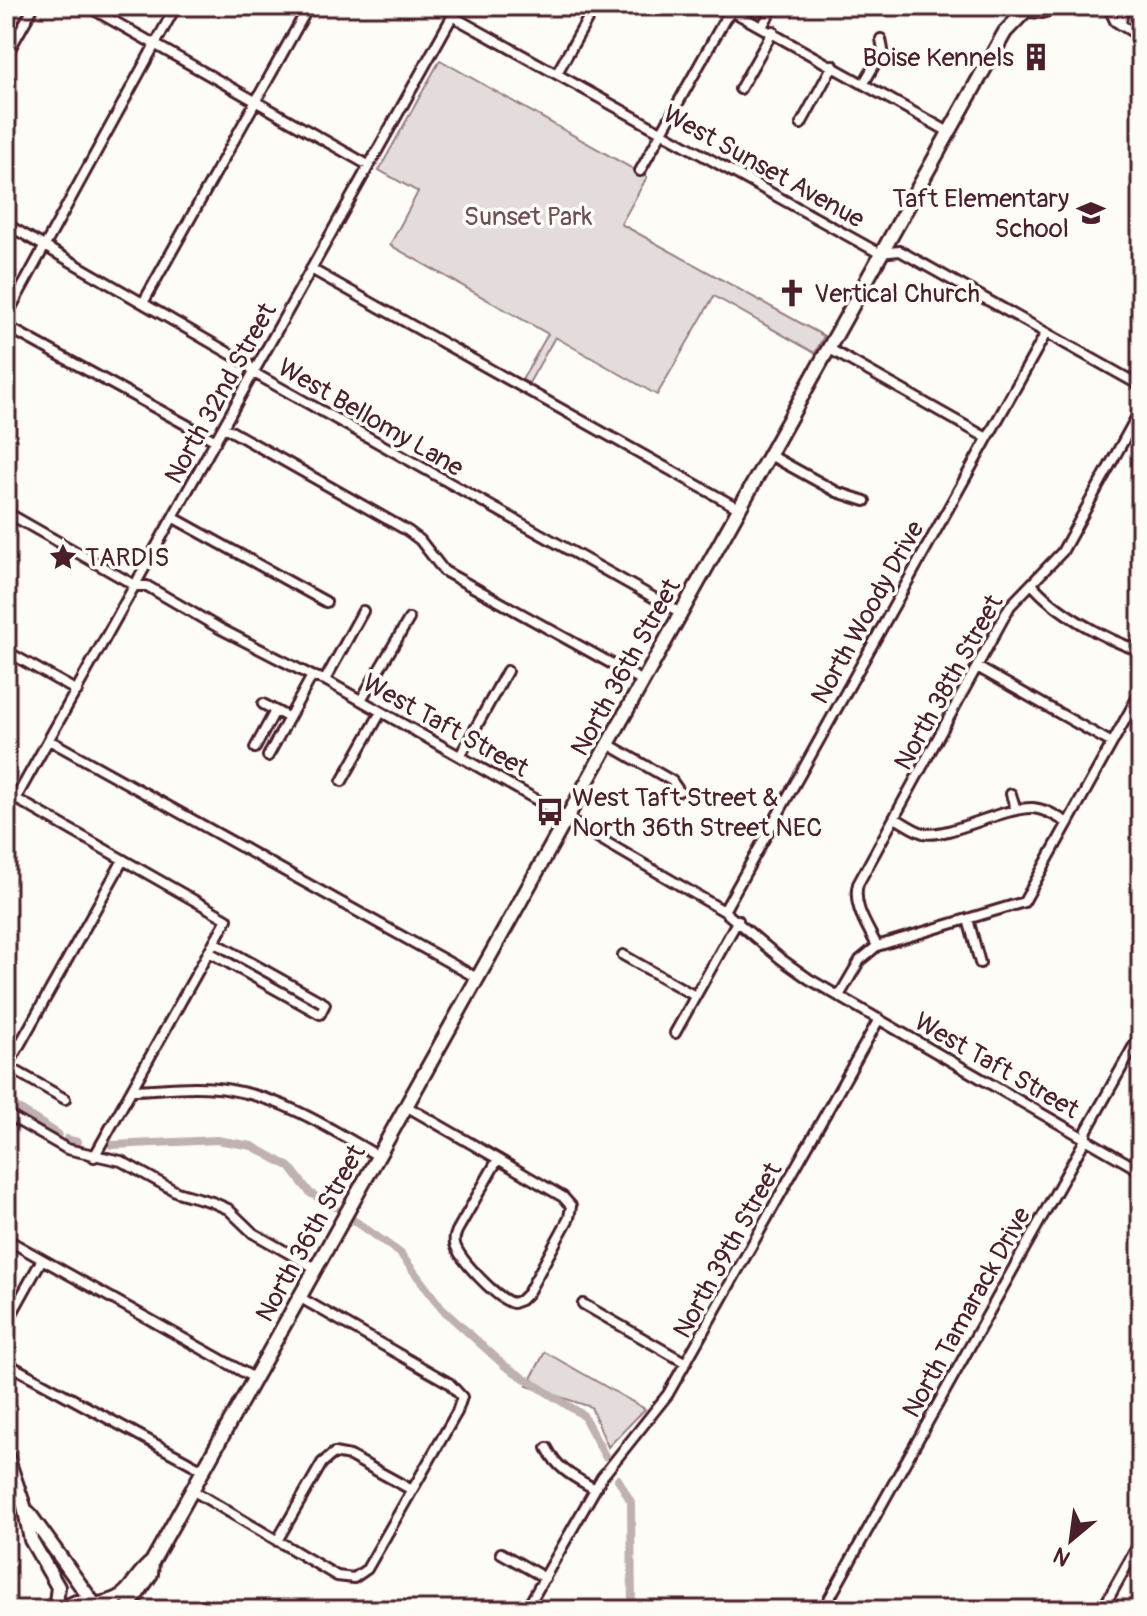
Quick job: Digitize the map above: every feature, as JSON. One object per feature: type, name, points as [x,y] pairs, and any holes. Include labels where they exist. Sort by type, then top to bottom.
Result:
[{"type":"street","points":[[6,56],[34,6]]},
{"type":"street","points":[[87,6],[368,165]]},
{"type":"street","points":[[6,317],[176,6]]},
{"type":"street","points":[[143,303],[309,6]]},
{"type":"street","name":"North 32nd Street","points":[[16,798],[458,6]]},
{"type":"street","points":[[557,73],[595,6]]},
{"type":"street","points":[[763,25],[774,6]]},
{"type":"street","name":"North 36th Street","points":[[57,1610],[76,1602],[96,1606],[118,1599],[130,1605],[143,1569],[152,1562],[879,253],[1005,32],[1026,7],[1042,11],[1056,6]]},
{"type":"street","points":[[1108,6],[1111,16],[1141,37]]},
{"type":"street","points":[[1121,25],[1123,6]]},
{"type":"street","points":[[640,171],[732,11],[763,25],[949,132]]},
{"type":"street","name":"West Sunset Avenue","points":[[452,16],[879,253],[900,251],[1141,386]]},
{"type":"street","points":[[740,89],[773,31]]},
{"type":"street","points":[[864,83],[883,50],[881,39]]},
{"type":"street","points":[[801,124],[833,65]]},
{"type":"street","name":"West Bellomy Lane","points":[[6,224],[248,364],[254,373],[681,613]]},
{"type":"street","points":[[311,269],[738,508]]},
{"type":"street","points":[[6,326],[216,441]]},
{"type":"street","name":"North Woody Drive","points":[[724,911],[1046,333]]},
{"type":"street","points":[[828,348],[987,438]]},
{"type":"street","name":"North 38th Street","points":[[877,946],[859,910],[858,884],[1010,606],[1062,552],[1141,409]]},
{"type":"street","points":[[224,427],[408,531],[420,540],[444,571],[643,681]]},
{"type":"street","points":[[768,454],[837,492],[865,501]]},
{"type":"street","name":"West Taft Street","points":[[6,512],[136,586],[147,586],[219,628],[325,680],[567,817],[738,920],[781,959],[839,996],[1141,1171]]},
{"type":"street","points":[[174,518],[326,602]]},
{"type":"street","points":[[1032,584],[1059,609],[1120,643],[1141,651]]},
{"type":"street","points":[[325,680],[363,611]]},
{"type":"street","points":[[361,700],[409,619]]},
{"type":"street","points":[[6,651],[77,691]]},
{"type":"street","points":[[977,667],[1112,743]]},
{"type":"street","points":[[460,756],[507,671]]},
{"type":"street","points":[[268,756],[312,676]]},
{"type":"street","points":[[839,996],[860,960],[877,946],[1024,902],[1141,691]]},
{"type":"street","points":[[263,704],[289,718]]},
{"type":"street","points":[[255,748],[275,711]]},
{"type":"street","points":[[342,781],[381,712]]},
{"type":"street","points":[[49,740],[477,978]]},
{"type":"street","points":[[608,744],[672,781],[679,791]]},
{"type":"street","points":[[6,793],[227,919],[94,1157]]},
{"type":"street","points":[[1011,794],[1016,810]]},
{"type":"street","points":[[895,818],[915,830],[932,834],[1016,810],[1045,810],[1068,823]]},
{"type":"street","points":[[65,1099],[7,1068],[123,860]]},
{"type":"street","points":[[968,919],[980,963]]},
{"type":"street","points":[[675,1033],[738,920]]},
{"type":"street","points":[[209,952],[320,1014],[325,1004],[214,942]]},
{"type":"street","points":[[623,955],[695,996]]},
{"type":"street","name":"North 39th Street","points":[[526,1610],[595,1489],[665,1400],[879,1019]]},
{"type":"street","name":"North Tamarack Drive","points":[[823,1610],[1085,1140],[1087,1130],[1141,1033]]},
{"type":"street","points":[[132,1090],[202,1087],[229,1089],[265,1098],[304,1114],[378,1156]]},
{"type":"street","points":[[406,1106],[498,1159],[563,1197],[571,1206],[569,1218],[528,1293],[513,1303],[497,1297],[460,1253],[455,1242],[457,1231],[498,1159]]},
{"type":"street","points":[[6,1114],[56,1144],[94,1157],[121,1161],[177,1192],[228,1209],[253,1233],[315,1268]]},
{"type":"street","points":[[6,1239],[254,1378]]},
{"type":"street","points":[[6,1324],[41,1261]]},
{"type":"street","points":[[192,1490],[337,1576],[354,1578],[367,1569],[457,1412],[462,1397],[449,1383],[299,1297]]},
{"type":"street","points":[[583,1304],[686,1363]]},
{"type":"street","points":[[6,1363],[203,1470]]},
{"type":"street","points":[[547,1448],[556,1464],[595,1489]]},
{"type":"street","points":[[277,1541],[322,1463],[334,1453],[350,1456],[412,1490]]},
{"type":"street","points":[[6,1454],[24,1506],[31,1540],[58,1587],[57,1610]]},
{"type":"street","points":[[24,1506],[96,1606]]},
{"type":"street","points":[[1102,1610],[1141,1540]]},
{"type":"street","points":[[501,1553],[545,1578]]},
{"type":"green space","name":"Sunset Park","points":[[440,60],[647,177],[621,224],[824,336],[815,353],[714,296],[657,395],[555,337],[529,383],[522,380],[548,334],[390,245],[418,192],[379,170]]},
{"type":"green space","points":[[545,1352],[645,1409],[608,1447],[591,1407],[527,1386]]},
{"type":"waterway","points":[[6,1101],[58,1134]]},
{"type":"waterway","points":[[67,1139],[78,1142]]},
{"type":"waterway","points":[[112,1145],[217,1140],[252,1146],[290,1167],[310,1193],[335,1207]]},
{"type":"waterway","points":[[355,1221],[400,1253],[442,1309],[505,1366],[583,1415],[605,1456]]},
{"type":"waterway","points":[[618,1479],[631,1502],[632,1610]]},
{"type":"place","name":"Boise Kennels","points":[[1036,57]]},
{"type":"place","name":"Taft Elementary School","points":[[1091,213]]},
{"type":"place","name":"Vertical Church","points":[[792,293]]},
{"type":"place","name":"TARDIS","points":[[63,557]]},
{"type":"place","name":"West Taft Street & North 36th Street NEC","points":[[550,812]]}]
